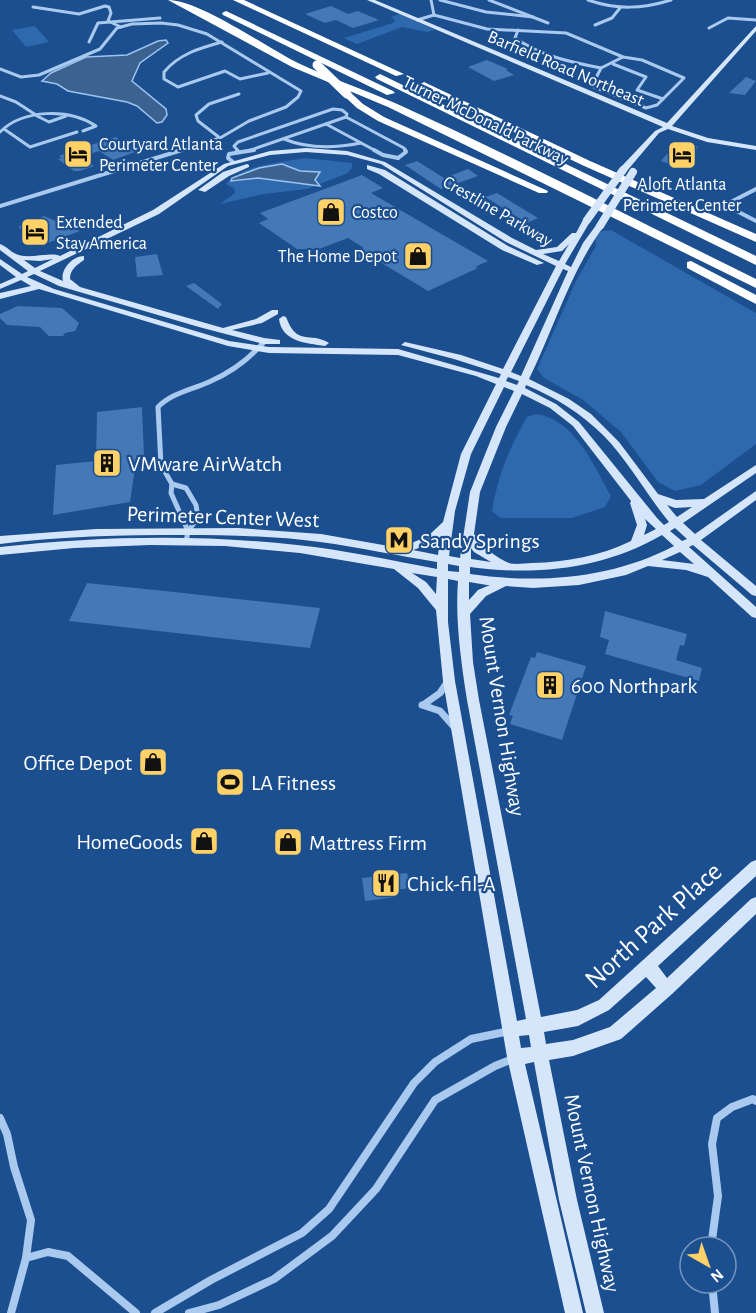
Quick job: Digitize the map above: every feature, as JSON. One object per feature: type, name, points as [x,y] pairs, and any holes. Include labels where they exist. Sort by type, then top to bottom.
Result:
[{"type":"highway","points":[[172,0],[228,27],[305,70],[416,117],[756,284]]},
{"type":"highway","points":[[188,0],[317,65],[356,102],[381,119],[567,200]]},
{"type":"highway","points":[[237,0],[468,105],[545,144],[756,238]]},
{"type":"highway","points":[[250,0],[607,167],[756,232]]},
{"type":"highway","name":"Turner McDonald Parkway","points":[[756,261],[372,73],[221,6],[756,272]]},
{"type":"highway","points":[[372,73],[407,86],[726,235],[756,246]]},
{"type":"highway","points":[[468,105],[529,143]]},
{"type":"highway","points":[[416,117],[474,153],[756,300]]},
{"type":"main road","name":"Barfield Road Northeast","points":[[370,0],[665,134]]},
{"type":"main road","name":"Mount Vernon Highway","points":[[595,1313],[568,1200],[473,700],[463,614],[464,562],[475,492],[508,413],[572,271],[587,243],[633,172],[756,28]]},
{"type":"main road","name":"Mount Vernon Highway","points":[[574,1313],[515,1057],[448,681],[440,607],[446,524],[466,454],[579,234],[623,171],[657,132],[665,134]]},
{"type":"main road","points":[[665,134],[689,135],[756,148]]},
{"type":"main road","name":"Crestline Parkway","points":[[25,279],[155,213],[202,180],[233,162],[289,150],[347,153],[390,166],[561,268]]},
{"type":"main road","name":"Crestline Parkway","points":[[38,273],[81,258],[141,230],[234,170],[257,162],[297,156],[331,158],[378,169],[505,248],[572,271]]},
{"type":"main road","points":[[202,180],[212,183]]},
{"type":"main road","points":[[440,207],[449,202]]},
{"type":"main road","points":[[131,225],[141,230]]},
{"type":"main road","points":[[531,251],[556,250],[579,234]]},
{"type":"main road","points":[[15,257],[51,258],[111,235]]},
{"type":"main road","points":[[0,246],[38,273],[83,290],[221,330],[261,345],[370,342],[410,346],[446,354],[567,402],[593,421],[616,445],[678,523],[756,592]]},
{"type":"main road","points":[[81,258],[69,268],[65,275],[66,280],[83,290]]},
{"type":"main road","points":[[2,262],[39,287],[202,336],[261,345],[398,352],[504,378]]},
{"type":"main road","points":[[0,286],[6,274],[2,262]]},
{"type":"main road","points":[[0,286],[25,279]]},
{"type":"main road","points":[[0,295],[25,279]]},
{"type":"main road","points":[[0,295],[39,287]]},
{"type":"main road","points":[[221,330],[259,321],[275,312]]},
{"type":"main road","points":[[283,319],[284,328],[289,334],[305,340],[325,342]]},
{"type":"main road","points":[[521,385],[551,405],[585,434],[633,496],[664,531],[756,615]]},
{"type":"main road","points":[[508,413],[519,405],[529,403],[551,405]]},
{"type":"main road","points":[[468,534],[478,549],[505,566],[552,566],[577,563],[636,544],[664,531],[756,468]]},
{"type":"main road","points":[[647,563],[695,539],[756,495]]},
{"type":"main road","points":[[633,496],[642,525],[636,544]]},
{"type":"main road","points":[[656,497],[683,505],[708,502]]},
{"type":"main road","points":[[401,550],[432,539],[446,524]]},
{"type":"main road","name":"Perimeter Center West","points":[[0,540],[109,532],[187,536],[303,536],[401,550],[464,562],[505,566]]},
{"type":"main road","name":"Perimeter Center West","points":[[0,551],[187,536],[299,549],[464,579],[504,584],[550,584],[590,579],[647,563]]},
{"type":"main road","points":[[647,563],[686,566],[712,574]]},
{"type":"main road","points":[[393,565],[422,585],[440,607]]},
{"type":"main road","points":[[463,614],[482,593],[504,584]]},
{"type":"main road","name":"North Park Place","points":[[511,1030],[536,1028],[591,1013],[610,1001],[756,867]]},
{"type":"main road","points":[[515,1057],[573,1048],[615,1033],[667,989],[756,904]]},
{"type":"main road","points":[[648,967],[667,989]]},
{"type":"street","points":[[431,0],[436,16]]},
{"type":"street","points":[[440,0],[485,14],[533,17]]},
{"type":"street","points":[[489,0],[549,23]]},
{"type":"street","points":[[588,0],[620,8],[649,7],[670,0]]},
{"type":"street","points":[[33,7],[79,14],[105,6],[110,7],[111,13],[108,21]]},
{"type":"street","points":[[595,25],[612,18],[620,8]]},
{"type":"street","points":[[420,21],[436,16],[487,29],[566,33],[623,57],[642,60],[684,78],[657,105],[646,108],[591,86],[601,69]]},
{"type":"street","points":[[89,42],[95,25],[108,21],[160,18]]},
{"type":"street","points":[[709,28],[728,18],[756,20]]},
{"type":"street","points":[[108,21],[121,27]]},
{"type":"street","points":[[0,69],[21,77],[45,73],[100,49],[112,32],[121,27],[146,23],[170,24],[190,28],[222,42],[268,73],[298,88],[300,95],[288,105],[251,120],[220,138],[0,206]]},
{"type":"street","points":[[518,30],[515,38],[526,47],[557,59],[601,69],[623,57]]},
{"type":"street","points":[[222,42],[202,47],[175,60],[164,72],[164,79],[178,87],[225,71],[240,79],[268,73]]},
{"type":"street","points":[[613,64],[646,77],[637,90],[663,99]]},
{"type":"street","points":[[220,138],[198,121],[196,115],[209,104],[239,94]]},
{"type":"street","points":[[0,96],[16,102],[49,122],[71,115]]},
{"type":"street","points":[[238,152],[234,146],[238,142],[333,109],[342,110],[347,114],[346,117]]},
{"type":"street","points":[[3,130],[7,124],[36,115],[71,115],[96,126],[83,131]]},
{"type":"street","points":[[233,162],[227,156],[251,151],[284,139],[326,124],[346,117],[404,148],[406,152],[399,160],[383,155],[326,124]]},
{"type":"street","points":[[0,124],[3,130],[30,147],[77,132]]},
{"type":"street","points":[[284,139],[302,145],[348,147],[361,143]]},
{"type":"street","points":[[756,189],[726,205],[756,221]]},
{"type":"street","points":[[187,536],[180,520],[177,502],[171,493],[172,484],[161,465],[158,407],[166,399],[224,376],[249,359],[261,345]]},
{"type":"street","points":[[172,484],[186,488],[196,505],[198,518],[187,536]]},
{"type":"street","points":[[448,681],[440,693],[422,705],[440,711],[457,730]]},
{"type":"street","points":[[155,1313],[211,1280],[302,1233],[329,1209],[414,1083],[435,1062],[471,1039],[511,1030]]},
{"type":"street","points":[[189,1313],[219,1305],[274,1279],[332,1236],[376,1189],[435,1101],[515,1057]]},
{"type":"street","points":[[713,1235],[718,1196],[712,1144],[717,1118],[732,1107],[753,1099],[756,1101]]},
{"type":"street","points":[[0,1120],[8,1134],[14,1167],[31,1220],[26,1258],[10,1313]]},
{"type":"street","points":[[26,1258],[48,1252],[68,1256],[136,1313]]},
{"type":"street","points":[[713,1295],[715,1313]]},
{"type":"shaded area","points":[[400,14],[435,30],[427,32],[402,27],[357,44],[344,38],[393,23],[395,20],[391,17]]},
{"type":"shaded area","points":[[35,26],[49,42],[26,47],[12,30]]},
{"type":"shaded area","points":[[166,40],[168,43],[140,63],[132,81],[166,109],[167,115],[162,122],[157,123],[137,106],[127,102],[68,91],[57,84],[42,81],[51,73],[86,57],[127,55],[158,41]]},
{"type":"shaded area","points":[[305,158],[352,163],[352,168],[348,173],[307,189],[264,194],[220,204],[235,193],[234,188],[226,184],[242,172],[262,165]]},
{"type":"shaded area","points":[[282,164],[300,171],[320,172],[315,180],[320,186],[258,178],[231,181],[232,178],[259,168]]},
{"type":"shaded area","points":[[611,230],[756,313],[756,444],[701,485],[675,491],[658,482],[621,432],[583,400],[544,378],[537,369],[576,281],[596,246],[595,232]]},
{"type":"shaded area","points":[[536,414],[562,425],[582,446],[611,496],[605,507],[572,518],[500,518],[492,511],[497,486],[515,439],[527,417]]},
{"type":"building","points":[[331,6],[348,14],[358,11],[379,20],[353,28],[336,20],[325,23],[305,14]]},
{"type":"building","points":[[487,60],[508,69],[506,70],[514,75],[494,81],[468,67]]},
{"type":"building","points":[[746,77],[756,81],[745,95],[729,93]]},
{"type":"building","name":"Courtyard Atlanta Perimeter Center","points":[[116,137],[135,152],[113,160],[99,151],[81,157],[94,166],[80,171],[74,171],[58,159],[66,153]]},
{"type":"building","name":"Aloft Atlanta Perimeter Center","points":[[684,143],[698,147],[680,167],[661,161],[674,146],[678,147]]},
{"type":"building","points":[[417,161],[444,178],[468,169],[478,176],[441,189],[405,165]]},
{"type":"building","points":[[362,175],[383,188],[371,193],[488,261],[428,291],[375,259],[366,262],[352,253],[364,248],[348,238],[319,249],[297,249],[259,223],[268,219],[260,213]]},
{"type":"building","points":[[497,193],[538,218],[527,223],[485,197]]},
{"type":"building","name":"Extended Stay America","points":[[44,216],[80,231],[42,245],[18,227]]},
{"type":"building","points":[[157,254],[163,275],[137,277],[135,257]]},
{"type":"building","points":[[194,283],[222,304],[218,309],[186,286]]},
{"type":"building","points":[[18,306],[62,308],[79,323],[75,331],[65,333],[63,336],[49,336],[40,327],[7,325],[0,318],[0,314]]},
{"type":"building","name":"VMware AirWatch","points":[[142,407],[144,456],[139,457],[139,467],[135,468],[130,502],[53,515],[56,465],[96,461],[97,412]]},
{"type":"building","points":[[87,583],[320,608],[310,648],[69,621]]},
{"type":"building","points":[[605,611],[687,634],[684,646],[680,645],[676,660],[702,668],[699,681],[605,654],[609,640],[600,637]]},
{"type":"building","name":"600 Northpark","points":[[537,652],[586,666],[562,740],[510,724],[513,716],[509,715],[531,657],[535,658]]},
{"type":"building","name":"Chick-fil-A","points":[[407,873],[410,888],[395,890],[396,897],[365,901],[362,878]]},
{"type":"place","name":"Courtyard Atlanta Perimeter Center","points":[[78,154]]},
{"type":"place","name":"Aloft Atlanta Perimeter Center","points":[[682,155]]},
{"type":"place","name":"Costco","points":[[331,212]]},
{"type":"place","name":"Extended Stay America","points":[[35,232]]},
{"type":"place","name":"The Home Depot","points":[[418,256]]},
{"type":"place","name":"VMware AirWatch","points":[[107,463]]},
{"type":"place","name":"Sandy Springs","points":[[399,540]]},
{"type":"place","name":"600 Northpark","points":[[550,685]]},
{"type":"place","name":"Office Depot","points":[[153,762]]},
{"type":"place","name":"LA Fitness","points":[[230,782]]},
{"type":"place","name":"HomeGoods","points":[[204,841]]},
{"type":"place","name":"Mattress Firm","points":[[288,842]]},
{"type":"place","name":"Chick-fil-A","points":[[386,883]]}]
